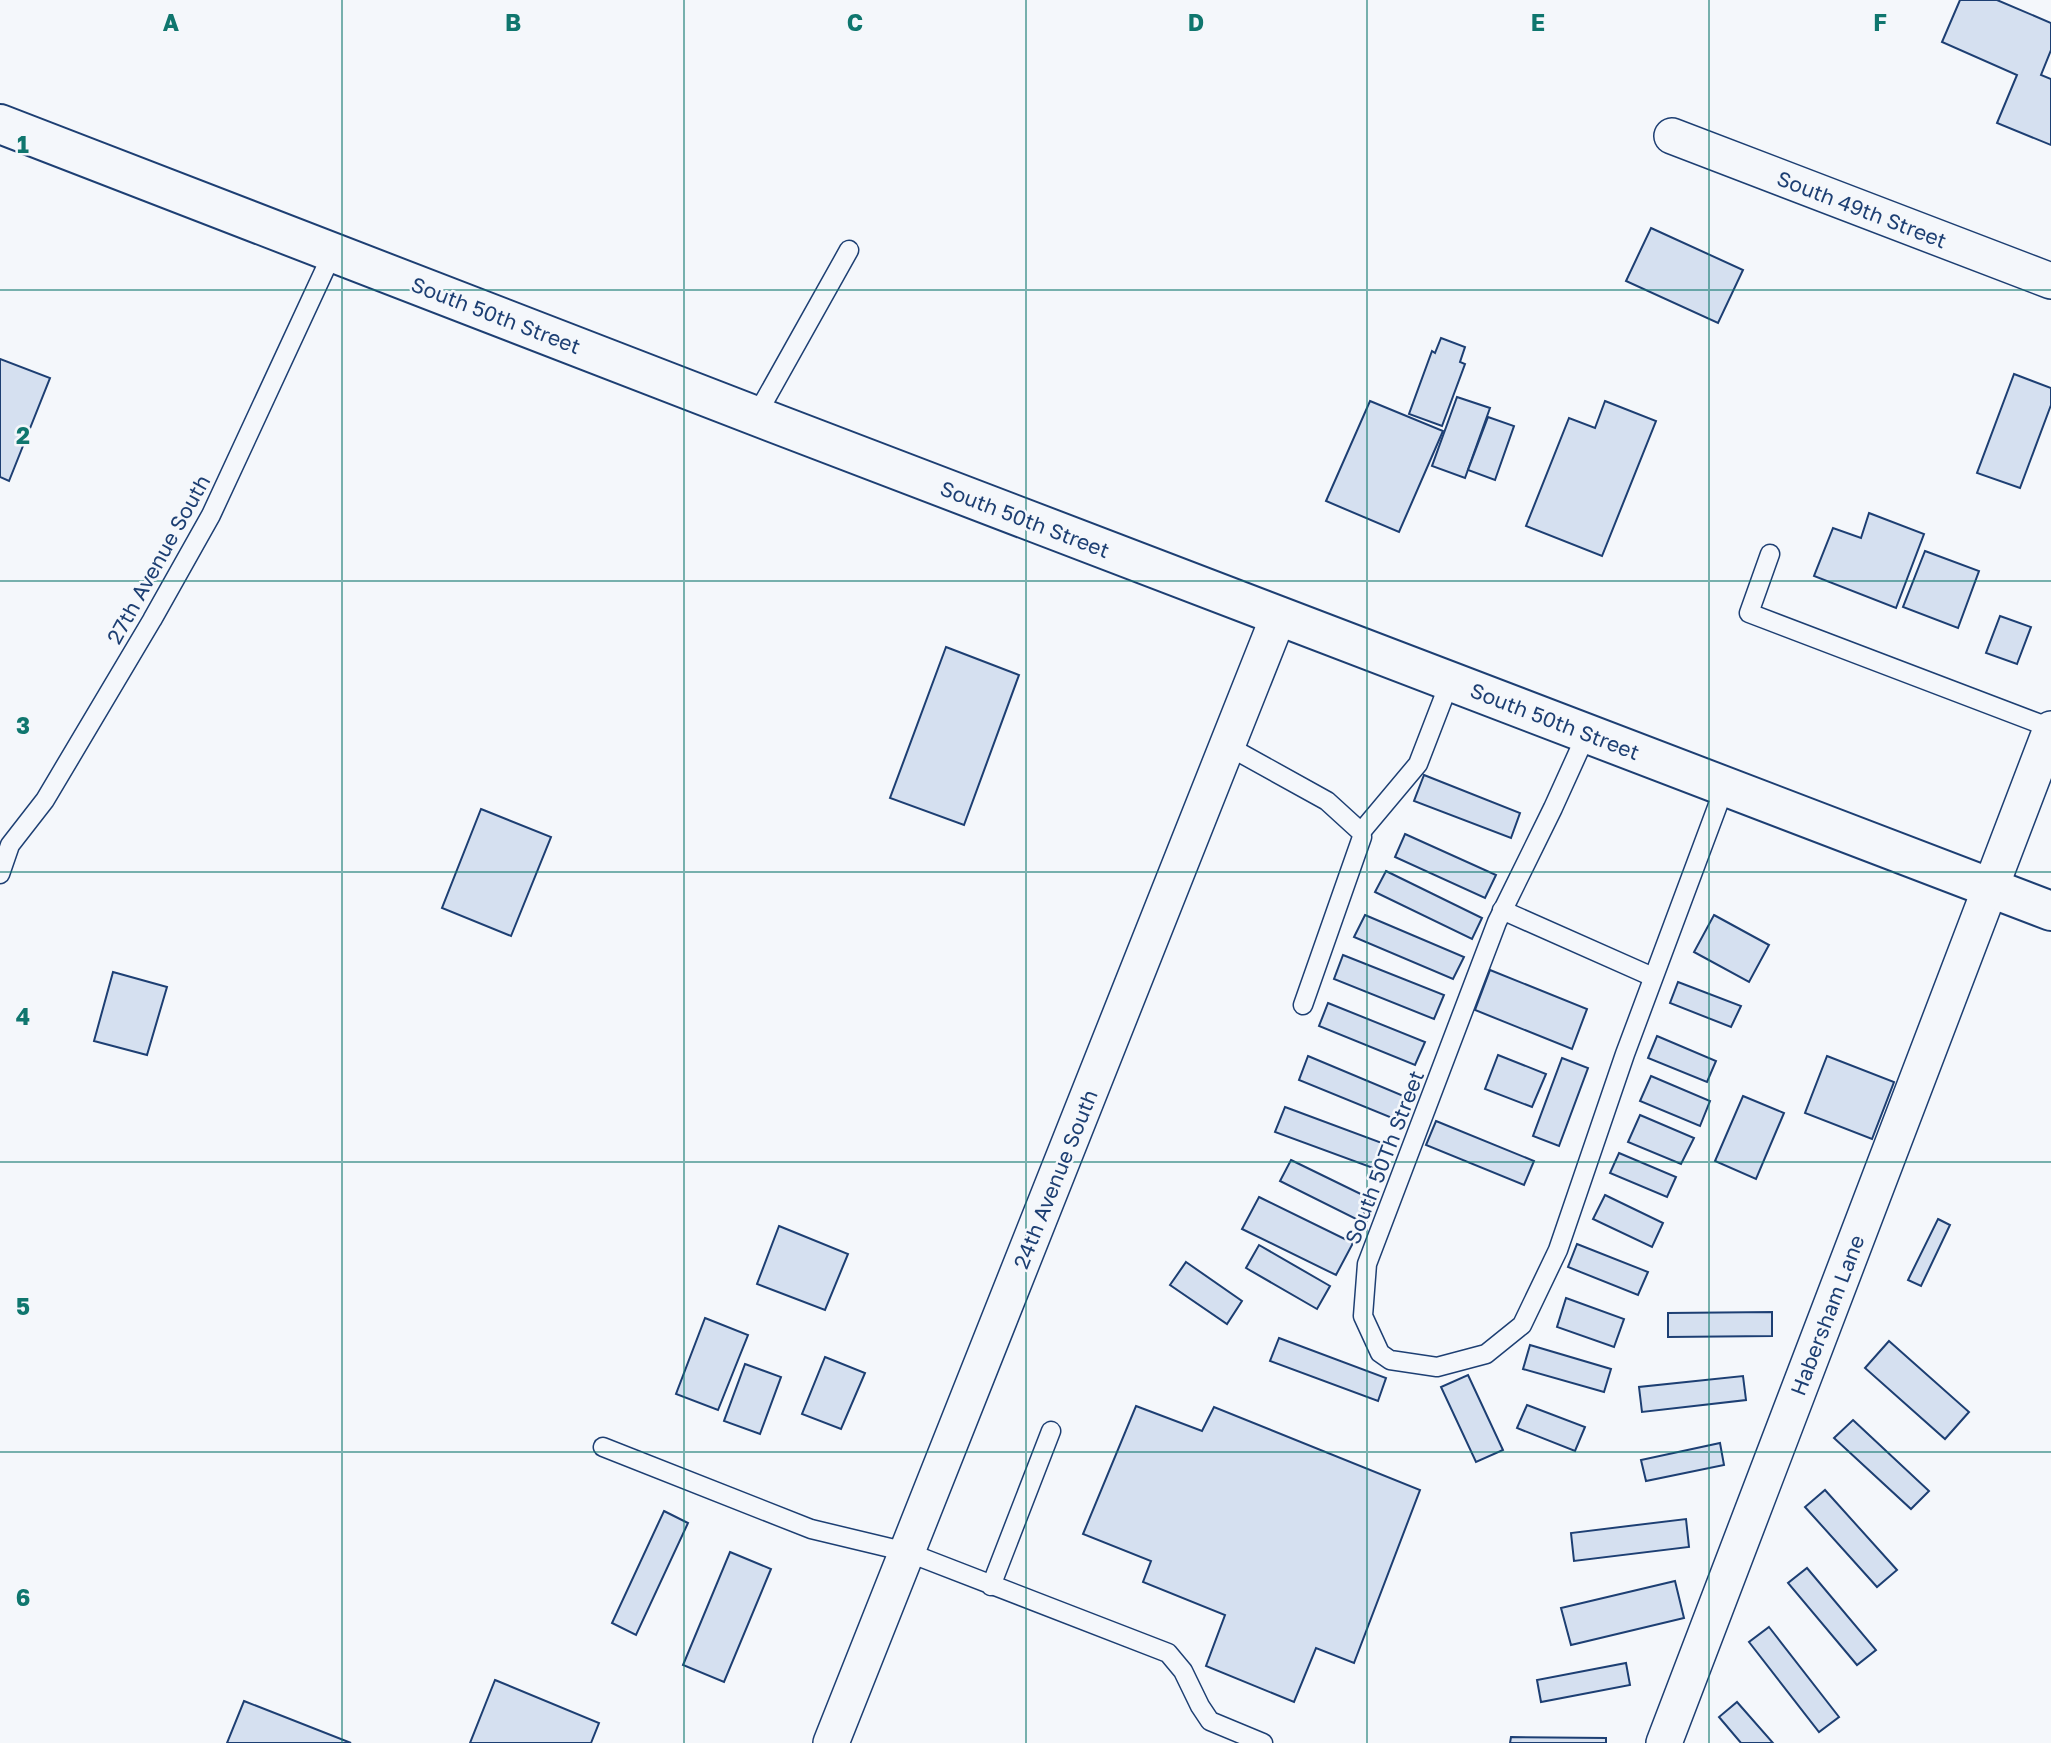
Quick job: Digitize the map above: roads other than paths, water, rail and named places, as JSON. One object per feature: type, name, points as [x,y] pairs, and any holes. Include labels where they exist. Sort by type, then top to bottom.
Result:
[{"type":"main road","name":"South 50th Street","points":[[0,124],[2051,911]]},
{"type":"street","name":"South 49th Street","points":[[1672,136],[2051,281]]},
{"type":"street","name":"24th Avenue South","points":[[831,1743],[1279,615]]},
{"type":"street","name":"Habersham Lane","points":[[1664,1743],[2051,728]]},
{"type":"lane","points":[[756,416],[849,250]]},
{"type":"lane","name":"27th Avenue South","points":[[0,874],[10,845],[51,789],[211,515],[333,252]]},
{"type":"lane","points":[[1770,554],[1749,613],[2051,728]]},
{"type":"lane","points":[[1361,832],[1418,764],[1450,681]]},
{"type":"lane","name":"South 50Th Street","points":[[1587,733],[1503,911],[1367,1264],[1363,1316],[1380,1353],[1390,1360],[1437,1367],[1462,1361],[1486,1354],[1522,1325],[1558,1250],[1653,977],[1725,786]]},
{"type":"lane","points":[[1226,745],[1327,801],[1361,832],[1363,837],[1303,1005]]},
{"type":"lane","points":[[1503,911],[1653,977]]},
{"type":"lane","points":[[991,1586],[1051,1432]]},
{"type":"lane","points":[[603,1447],[811,1529],[907,1552],[1167,1653],[1183,1671],[1210,1721],[1263,1743]]}]
